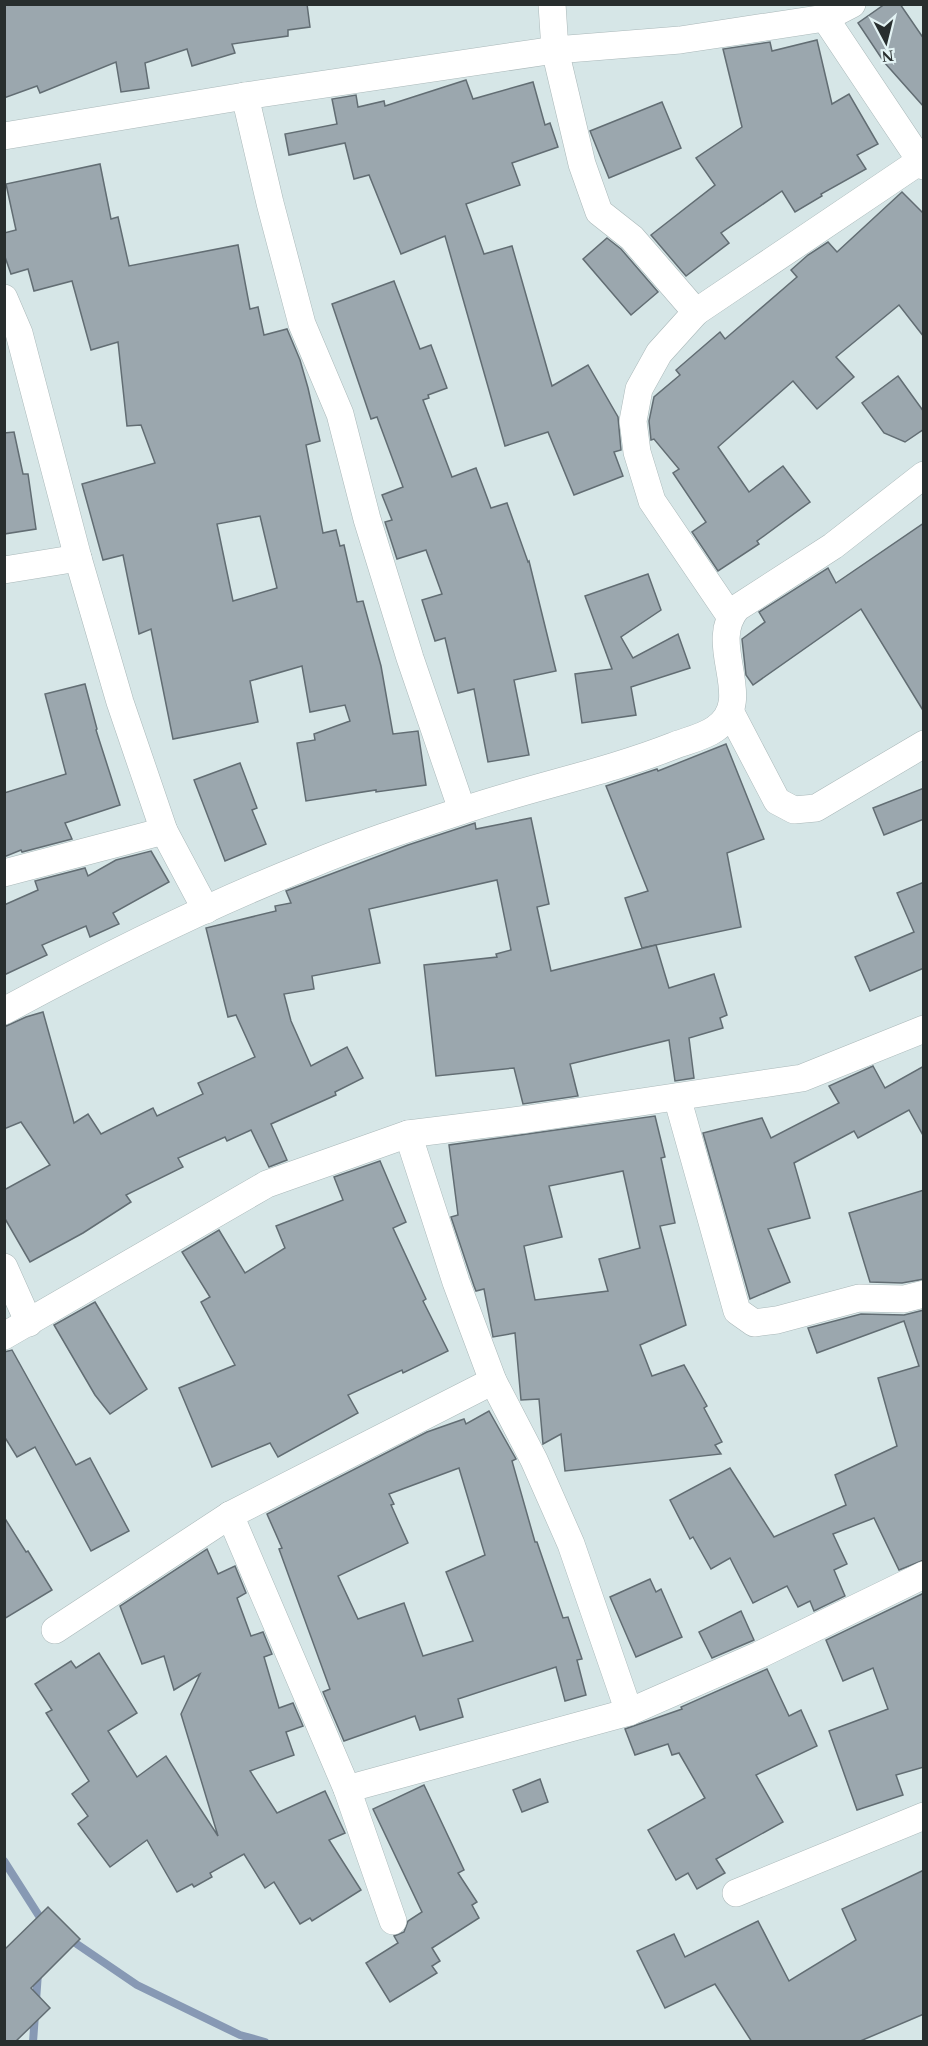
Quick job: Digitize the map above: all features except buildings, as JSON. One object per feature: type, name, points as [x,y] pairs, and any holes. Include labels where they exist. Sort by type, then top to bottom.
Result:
[{"type":"street","points":[[552,4],[555,50],[582,164],[599,212],[632,238],[696,312]]},
{"type":"street","points":[[4,136],[245,96],[555,50],[680,40],[825,18],[852,4]]},
{"type":"street","points":[[730,616],[652,501],[637,452],[633,421],[639,388],[659,352],[696,312],[922,164],[825,18]]},
{"type":"street","points":[[245,96],[302,324],[340,414],[367,519],[406,648],[462,810]]},
{"type":"street","points":[[4,298],[19,333],[78,558],[120,702],[164,831],[206,910]]},
{"type":"street","points":[[4,1011],[71,975],[206,910],[307,866],[462,810],[654,754],[715,729],[730,712],[734,693],[726,656],[727,627],[730,616],[747,602],[833,546],[924,475]]},
{"type":"street","points":[[4,570],[78,558]]},
{"type":"street","points":[[730,712],[777,801],[794,810],[816,808],[924,744]]},
{"type":"street","points":[[4,873],[164,831]]},
{"type":"street","points":[[4,1336],[267,1184],[408,1134],[802,1078],[924,1029]]},
{"type":"street","points":[[677,1097],[737,1311],[754,1323],[777,1320],[859,1299],[904,1299],[924,1294]]},
{"type":"street","points":[[408,1134],[456,1282],[493,1381],[534,1460],[571,1544],[629,1712]]},
{"type":"street","points":[[4,1267],[29,1323]]},
{"type":"street","points":[[55,1630],[230,1515],[493,1381]]},
{"type":"street","points":[[230,1515],[347,1789],[393,1921]]},
{"type":"street","points":[[347,1789],[629,1712],[759,1655],[924,1575]]},
{"type":"street","points":[[736,1893],[924,1816]]},
{"type":"waterway","points":[[4,1861],[41,1919],[41,1924]]},
{"type":"waterway","points":[[68,1938],[137,1985],[240,2035],[265,2042]]},
{"type":"waterway","points":[[33,2042],[38,1973]]}]
